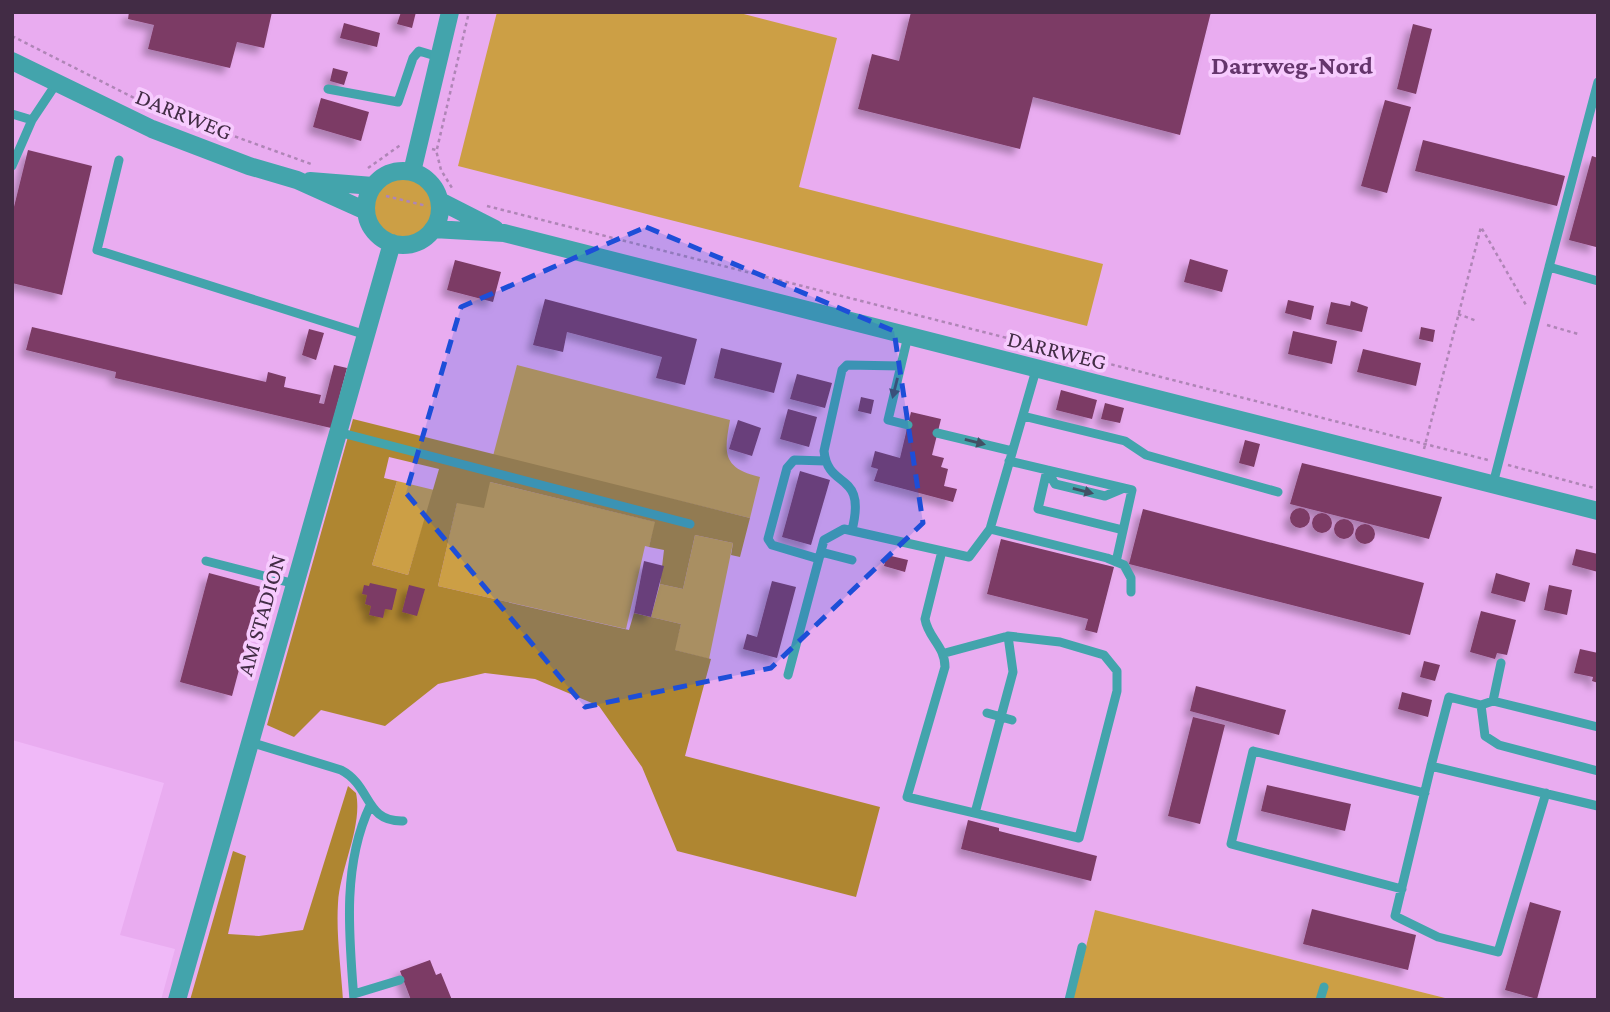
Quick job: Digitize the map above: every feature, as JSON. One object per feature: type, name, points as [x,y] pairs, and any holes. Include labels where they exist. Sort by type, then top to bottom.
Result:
[{"type":"street","points":[[412,172],[450,12]]},
{"type":"street","name":"DARRWEG","points":[[12,61],[56,84],[204,150],[297,180],[366,211]]},
{"type":"street","name":"DARRWEG","points":[[297,180],[371,189],[388,174],[412,172],[430,183],[444,200],[504,233]]},
{"type":"street","points":[[371,189],[366,211],[374,231],[392,243]]},
{"type":"street","points":[[433,229],[444,200]]},
{"type":"street","name":"DARRWEG","points":[[392,243],[415,243],[433,229],[504,233],[1598,511]]},
{"type":"street","name":"AM STADION","points":[[177,1000],[392,243]]},
{"type":"lane","points":[[328,89],[389,103],[398,102],[413,58],[419,51],[439,57]]},
{"type":"lane","points":[[1493,484],[1598,82]]},
{"type":"lane","points":[[12,166],[32,120],[56,84]]},
{"type":"lane","points":[[12,114],[32,120]]},
{"type":"lane","points":[[119,160],[97,250],[366,335]]},
{"type":"lane","points":[[1549,267],[1598,281]]},
{"type":"lane","points":[[908,336],[888,420],[908,425]]},
{"type":"lane","points":[[852,530],[858,508],[856,494],[825,461],[824,451],[842,370],[847,365],[858,363],[901,366]]},
{"type":"lane","points":[[788,675],[824,540],[845,529],[969,558],[990,529],[1036,370]]},
{"type":"lane","points":[[1023,416],[1125,441],[1146,455],[1278,492]]},
{"type":"lane","points":[[338,432],[690,524]]},
{"type":"lane","points":[[937,433],[1047,470],[1132,490],[1116,562]]},
{"type":"lane","points":[[825,461],[794,460],[787,468],[768,539],[772,545],[852,560]]},
{"type":"lane","points":[[1047,470],[1038,509],[1123,530]]},
{"type":"lane","points":[[990,529],[1124,565],[1131,578],[1130,592]]},
{"type":"lane","points":[[942,551],[925,619],[926,629],[945,653],[945,667],[907,796],[1079,838],[1117,691],[1117,671],[1104,655],[1060,642],[1009,636],[945,653]]},
{"type":"lane","points":[[206,561],[295,584]]},
{"type":"lane","points":[[975,813],[1013,671],[1009,636]]},
{"type":"lane","points":[[1493,701],[1501,663]]},
{"type":"lane","points":[[1546,793],[1498,952],[1438,937],[1395,916],[1448,697],[1481,705],[1493,701],[1598,727]]},
{"type":"lane","points":[[1481,705],[1485,736],[1499,745],[1598,771]]},
{"type":"lane","points":[[987,713],[1012,720]]},
{"type":"lane","points":[[250,742],[354,777],[365,790],[370,806],[381,817],[403,821]]},
{"type":"lane","points":[[1402,889],[1231,844],[1253,751],[1425,793]]},
{"type":"lane","points":[[1431,766],[1598,806]]},
{"type":"lane","points":[[370,806],[356,845],[351,874],[354,997],[400,980]]},
{"type":"lane","points":[[1069,1000],[1082,947]]},
{"type":"lane","points":[[1321,1000],[1324,987]]},
{"type":"path","points":[[371,189],[444,200],[436,150],[469,12]]},
{"type":"path","points":[[12,36],[148,105],[315,165]]},
{"type":"path","points":[[360,172],[377,164],[404,142],[436,150]]},
{"type":"path","points":[[484,205],[1598,489]]},
{"type":"path","points":[[1420,466],[1481,227],[1535,321],[1578,334]]},
{"type":"path","points":[[1458,314],[1477,321]]},
{"type":"highlighted area","points":[[646,227],[894,331],[923,523],[771,668],[585,707],[406,493],[461,307]]},
{"type":"shaded area","points":[[12,12],[1598,12],[1598,1000],[1453,1000],[1095,910],[1073,1000],[161,1000],[175,949],[120,935],[164,783],[12,740]]},
{"type":"shaded area","points":[[497,12],[736,12],[837,38],[799,187],[1103,264],[1087,326],[458,166]]},
{"type":"shaded area","points":[[404,177],[416,179],[426,186],[433,196],[433,220],[426,230],[416,237],[404,239],[392,237],[382,230],[375,220],[373,208],[375,196],[382,186],[392,179]]},
{"type":"shaded area","points":[[517,365],[730,420],[728,457],[738,469],[760,477],[750,518],[493,456]]},
{"type":"shaded area","points":[[353,419],[750,518],[740,557],[731,555],[733,543],[695,535],[683,589],[660,584],[664,550],[649,547],[655,522],[490,482],[484,508],[457,503],[438,586],[629,630],[634,613],[681,624],[675,650],[711,659],[685,756],[880,807],[856,897],[677,851],[642,767],[599,706],[535,679],[485,673],[438,684],[385,726],[321,710],[294,737],[267,725]],"holes":[[[389,457],[439,469],[408,575],[372,565],[397,481],[384,478]]]},
{"type":"shaded area","points":[[397,481],[434,490],[408,575],[372,565]]},
{"type":"shaded area","points":[[490,482],[656,522],[649,547],[645,546],[626,629],[438,586],[457,502]]},
{"type":"shaded area","points":[[695,535],[733,543],[709,659],[674,650],[681,624],[651,617],[660,584],[683,589]]},
{"type":"shaded area","points":[[348,786],[356,793],[357,806],[354,833],[338,903],[343,1000],[190,1000],[233,851],[246,856],[228,934],[259,936],[303,930]]},
{"type":"shaded area","points":[[1095,910],[1453,1000],[1073,1000]]},
{"type":"building","points":[[129,12],[272,12],[264,48],[237,42],[230,68],[148,49],[154,25],[128,19]]},
{"type":"building","points":[[401,12],[416,12],[412,28],[397,24]]},
{"type":"building","points":[[911,12],[1211,12],[1180,135],[1033,97],[1020,149],[858,109],[872,54],[899,61]]},
{"type":"building","points":[[344,23],[380,33],[377,47],[340,38]]},
{"type":"building","points":[[1413,24],[1432,29],[1416,94],[1397,89]]},
{"type":"building","points":[[333,68],[348,72],[344,85],[330,81]]},
{"type":"building","points":[[321,98],[369,112],[361,141],[313,127]]},
{"type":"building","points":[[1385,100],[1411,107],[1387,193],[1361,186]]},
{"type":"building","points":[[1423,140],[1565,176],[1557,206],[1415,171]]},
{"type":"building","points":[[28,150],[92,166],[62,295],[12,283],[12,215]]},
{"type":"building","points":[[1592,156],[1598,158],[1596,247],[1569,240]]},
{"type":"building","points":[[1190,259],[1228,270],[1222,292],[1184,282]]},
{"type":"building","points":[[455,260],[501,272],[493,302],[447,290]]},
{"type":"building","points":[[545,299],[697,339],[685,385],[656,378],[662,357],[567,332],[563,352],[533,345]]},
{"type":"building","points":[[1288,300],[1314,306],[1311,320],[1285,313]]},
{"type":"building","points":[[1351,301],[1368,307],[1362,332],[1326,324],[1331,302],[1350,306]]},
{"type":"building","points":[[32,327],[266,382],[268,372],[286,377],[284,387],[321,395],[319,403],[324,404],[334,365],[347,368],[331,428],[115,378],[116,372],[26,350]]},
{"type":"building","points":[[1421,327],[1435,330],[1433,342],[1419,339]]},
{"type":"building","points":[[309,329],[324,333],[316,360],[302,355]]},
{"type":"building","points":[[1293,331],[1337,341],[1332,364],[1288,354]]},
{"type":"building","points":[[721,348],[782,363],[774,393],[714,378]]},
{"type":"building","points":[[1363,349],[1421,363],[1416,386],[1357,372]]},
{"type":"building","points":[[797,374],[832,383],[825,408],[790,399]]},
{"type":"building","points":[[1061,390],[1097,400],[1092,419],[1056,410]]},
{"type":"building","points":[[861,397],[874,400],[871,414],[858,411]]},
{"type":"building","points":[[1105,403],[1124,408],[1120,423],[1101,419]]},
{"type":"building","points":[[788,409],[817,417],[809,447],[780,439]]},
{"type":"building","points":[[911,412],[941,419],[932,455],[944,458],[941,467],[948,469],[944,486],[957,489],[953,502],[874,481],[878,469],[871,467],[875,451],[900,458]]},
{"type":"building","points":[[738,420],[761,428],[752,456],[729,449]]},
{"type":"building","points":[[1245,440],[1260,444],[1254,467],[1239,463]]},
{"type":"building","points":[[1302,463],[1442,497],[1429,539],[1290,504]]},
{"type":"building","points":[[800,471],[830,480],[811,545],[782,537]]},
{"type":"building","points":[[1300,508],[1307,511],[1310,518],[1307,525],[1300,528],[1293,525],[1290,518],[1293,511]]},
{"type":"building","points":[[1143,509],[1424,583],[1410,635],[1129,564]]},
{"type":"building","points":[[1322,513],[1329,516],[1332,523],[1329,530],[1322,533],[1315,530],[1312,523],[1315,516]]},
{"type":"building","points":[[1344,519],[1351,522],[1354,529],[1351,536],[1344,539],[1337,536],[1334,529],[1337,522]]},
{"type":"building","points":[[1365,524],[1372,527],[1375,534],[1372,541],[1365,544],[1358,541],[1355,534],[1358,527]]},
{"type":"building","points":[[1001,539],[1114,567],[1097,633],[1085,630],[1088,619],[987,594]]},
{"type":"building","points":[[1576,549],[1598,554],[1598,572],[1572,565]]},
{"type":"building","points":[[887,555],[908,560],[905,572],[884,566]]},
{"type":"building","points":[[644,561],[664,566],[651,617],[634,613]]},
{"type":"building","points":[[209,573],[261,587],[232,696],[180,682]]},
{"type":"building","points":[[1496,573],[1530,583],[1525,602],[1491,593]]},
{"type":"building","points":[[772,581],[796,587],[777,658],[743,649],[747,634],[757,637]]},
{"type":"building","points":[[370,583],[397,589],[392,610],[385,609],[383,618],[369,615],[371,606],[365,604],[367,595],[362,594],[364,585],[369,586]]},
{"type":"building","points":[[409,585],[425,589],[417,616],[402,612]]},
{"type":"building","points":[[1549,585],[1572,590],[1567,615],[1544,610]]},
{"type":"building","points":[[1481,611],[1516,620],[1507,655],[1497,653],[1495,659],[1470,652]]},
{"type":"building","points":[[1580,649],[1598,653],[1598,683],[1592,681],[1593,677],[1574,673]]},
{"type":"building","points":[[1424,661],[1440,665],[1435,681],[1420,677]]},
{"type":"building","points":[[1196,686],[1286,710],[1279,735],[1190,711]]},
{"type":"building","points":[[1402,692],[1432,700],[1428,717],[1398,709]]},
{"type":"building","points":[[1193,717],[1225,725],[1200,824],[1168,816]]},
{"type":"building","points":[[1267,785],[1351,804],[1345,831],[1261,811]]},
{"type":"building","points":[[968,820],[999,828],[999,831],[1097,856],[1091,881],[961,849]]},
{"type":"building","points":[[1530,902],[1561,911],[1537,999],[1505,990]]},
{"type":"building","points":[[1312,909],[1416,935],[1408,970],[1303,944]]},
{"type":"building","points":[[430,960],[436,975],[441,973],[452,1000],[411,1000],[400,971]]},
{"type":"district","name":"Darrweg-Nord","points":[[1292,65]]}]
